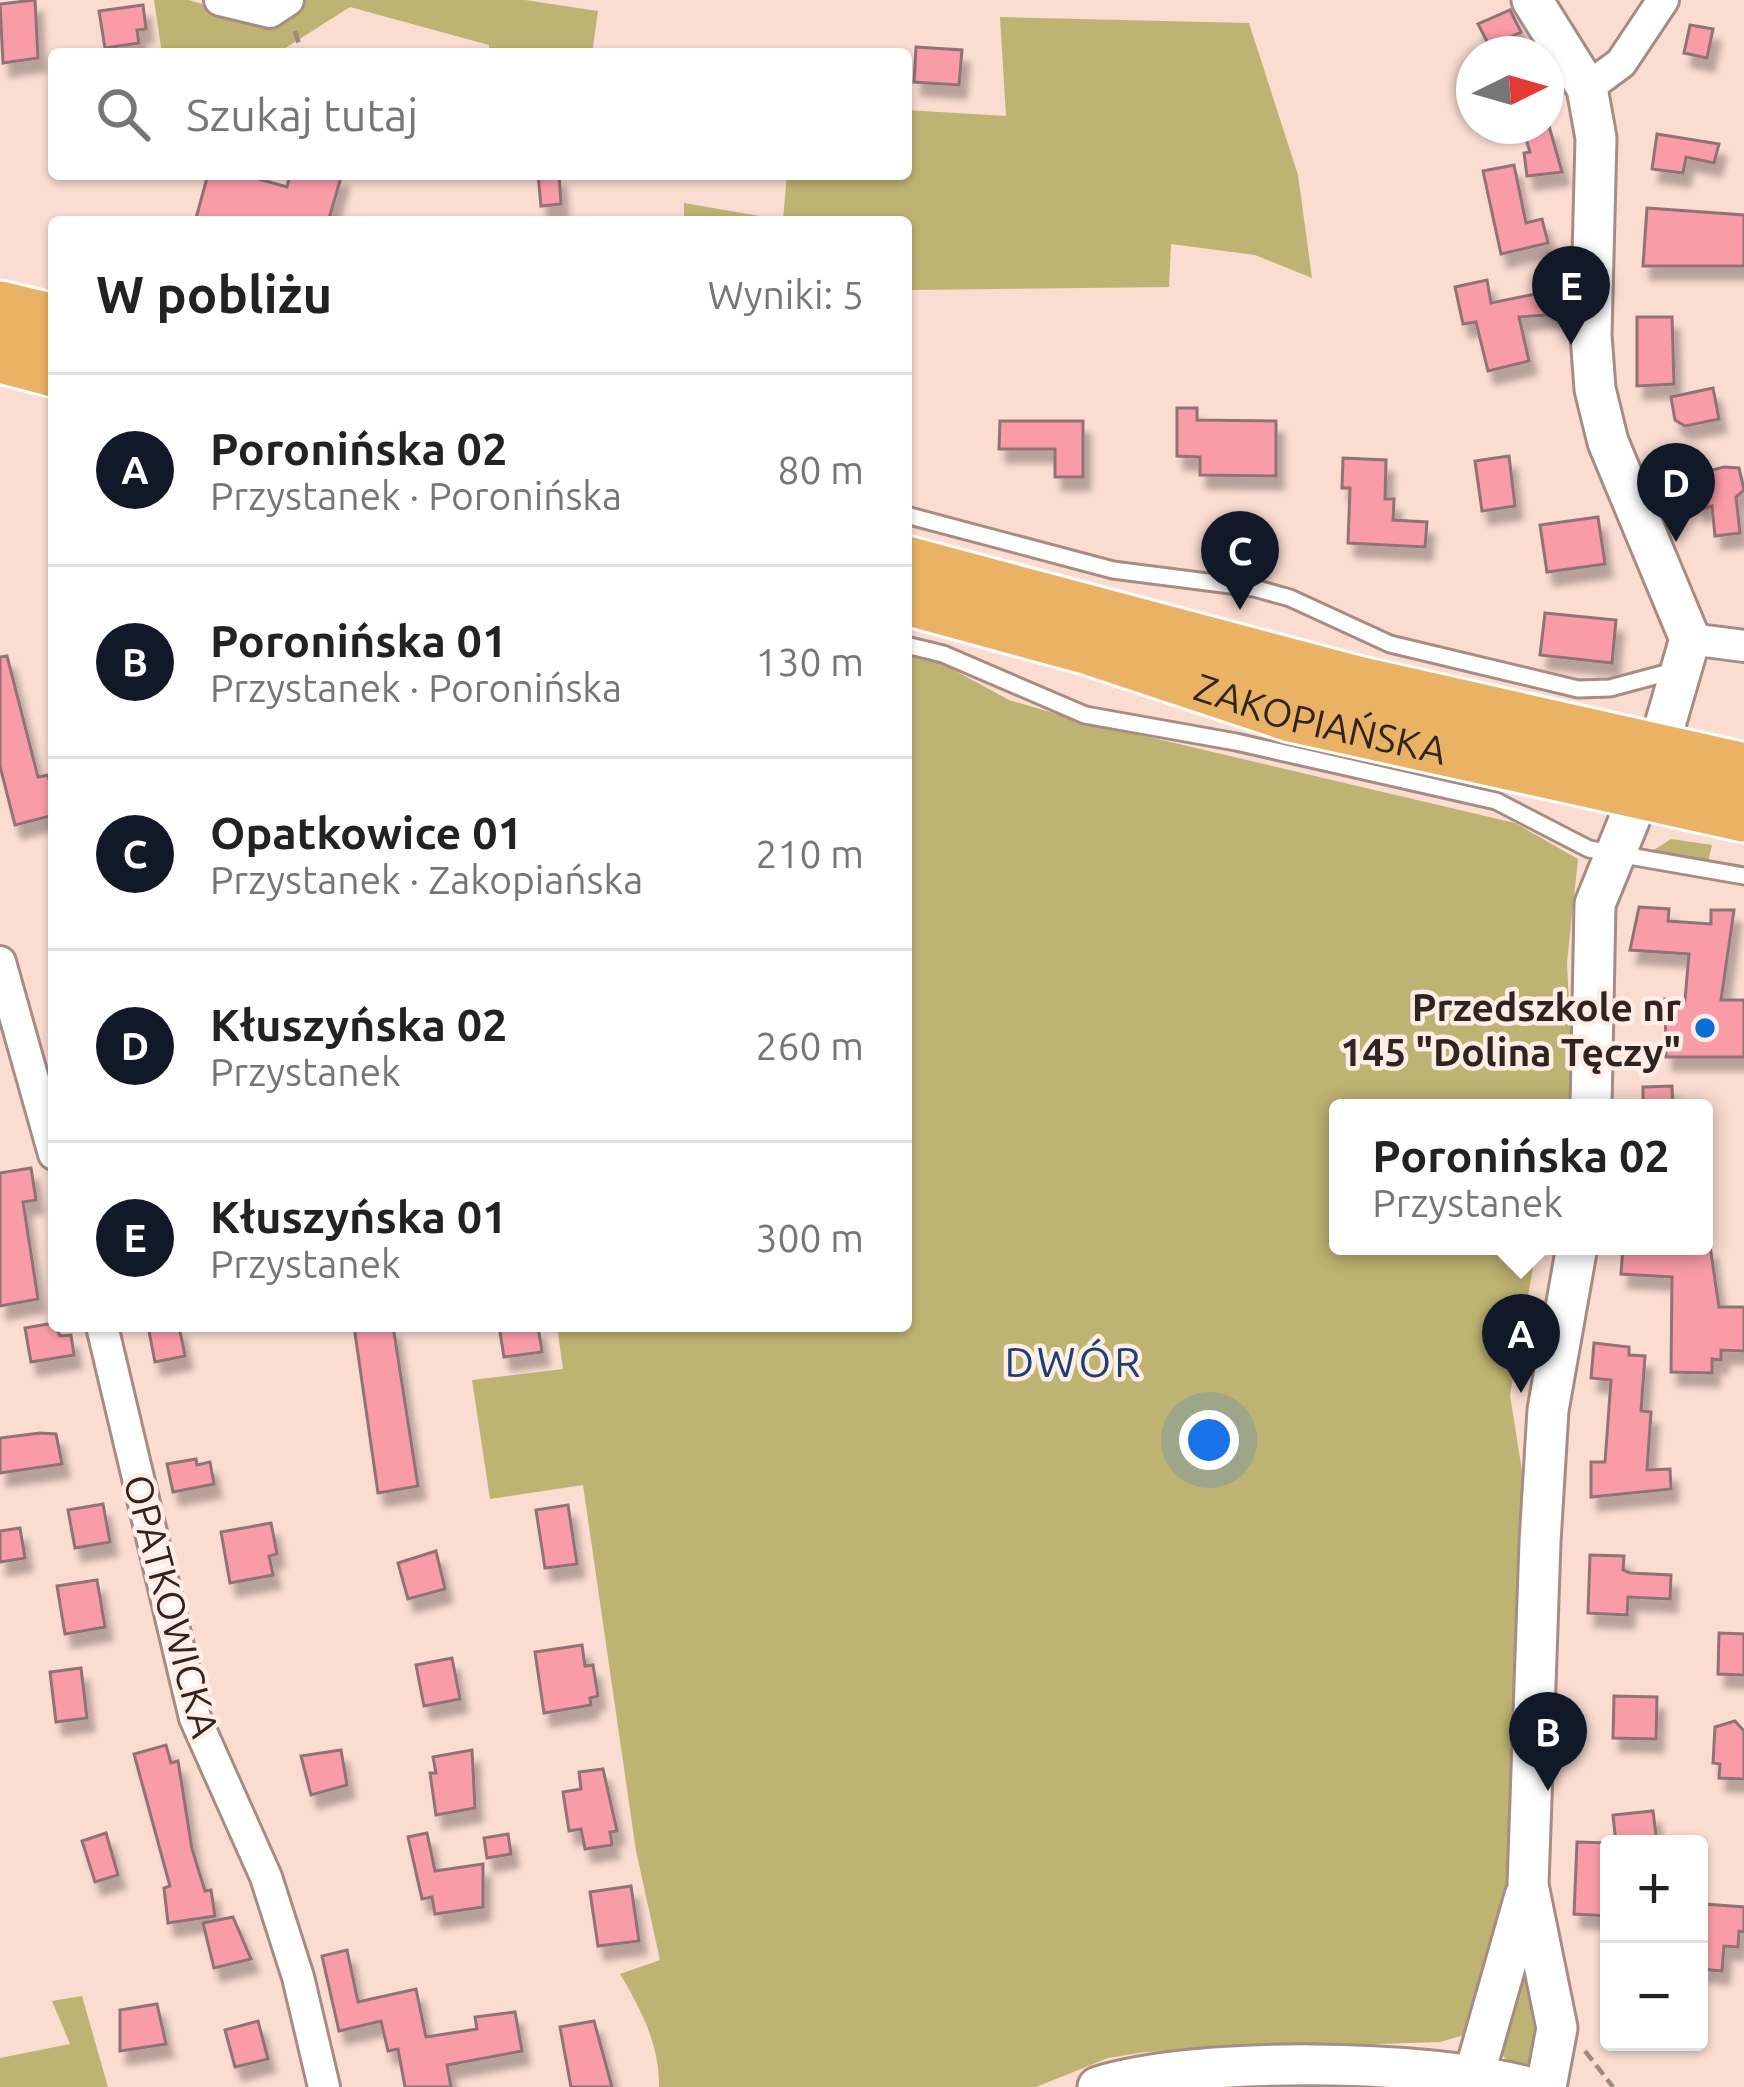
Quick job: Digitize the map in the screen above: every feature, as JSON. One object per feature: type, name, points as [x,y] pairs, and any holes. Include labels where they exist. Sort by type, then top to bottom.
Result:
[{"type":"highway","points":[[0,307],[48,319]]},
{"type":"highway","points":[[0,357],[48,369]]},
{"type":"highway","name":"ZAKOPIAŃSKA","points":[[912,564],[1357,682],[1648,772],[1744,816]]},
{"type":"highway","name":"ZAKOPIAŃSKA","points":[[912,601],[1089,649],[1277,713],[1648,772],[1744,770]]},
{"type":"street","points":[[220,0],[270,12],[288,0]]},
{"type":"street","points":[[1532,0],[1587,88],[1596,138],[1591,335],[1595,389],[1608,442],[1687,654],[1592,920],[1591,1099]]},
{"type":"street","points":[[1587,88],[1621,63],[1663,0]]},
{"type":"street","points":[[1687,654],[1744,646]]},
{"type":"street","points":[[0,962],[48,1133]]},
{"type":"street","points":[[1474,2072],[1528,1886],[1546,1427],[1575,1255]]},
{"type":"street","name":"OPATKOWICKA","points":[[103,1332],[195,1718],[266,1877],[298,1977],[324,2087]]},
{"type":"street","points":[[1528,1886],[1558,2028],[1546,2087]]},
{"type":"street","points":[[1098,2087],[1221,2069],[1432,2067],[1474,2072],[1527,2087]]},
{"type":"lane","points":[[912,517],[1113,570],[1237,584],[1290,598],[1390,644],[1578,688],[1610,688],[1687,654]]},
{"type":"lane","points":[[912,646],[943,654],[1085,715],[1236,742],[1496,801],[1614,856],[1744,876]]},
{"type":"shaded area","points":[[154,0],[188,0],[251,17],[295,0],[525,0],[598,11],[593,48],[489,48],[350,7],[285,48],[161,48]]},
{"type":"shaded area","points":[[1000,17],[1249,23],[1298,175],[1312,278],[1255,255],[1171,244],[1169,287],[912,290],[912,216],[783,216],[786,180],[912,180],[912,110],[1006,116]]},
{"type":"shaded area","points":[[684,203],[760,216],[684,216]]},
{"type":"shaded area","points":[[912,656],[941,663],[1009,700],[1081,721],[1515,823],[1578,859],[1567,962],[1574,1099],[1329,1099],[1329,1255],[1535,1255],[1510,1395],[1525,1490],[1513,1808],[1504,1909],[1478,2031],[1440,2042],[1145,2052],[1108,2058],[1036,2087],[659,2087],[648,2028],[620,1974],[660,1960],[636,1851],[583,1485],[490,1499],[472,1380],[563,1369],[558,1332],[912,1332]]},
{"type":"shaded area","points":[[1671,839],[1712,845],[1708,861],[1649,853]]},
{"type":"shaded area","points":[[1523,1954],[1544,2036],[1533,2062],[1520,2066],[1506,2059],[1496,2043]]},
{"type":"shaded area","points":[[82,1996],[108,2087],[0,2087],[0,2058],[70,2044],[52,2001]]},
{"type":"building","points":[[35,0],[38,58],[3,63],[0,4]]},
{"type":"building","points":[[143,5],[146,29],[137,30],[139,43],[105,48],[99,11]]},
{"type":"building","points":[[1510,10],[1521,32],[1484,36],[1478,24]]},
{"type":"building","points":[[1690,25],[1713,29],[1707,58],[1684,53]]},
{"type":"building","points":[[916,47],[962,50],[959,85],[914,82]]},
{"type":"building","points":[[1657,134],[1719,144],[1714,163],[1686,157],[1683,173],[1652,169]]},
{"type":"building","points":[[1528,144],[1554,144],[1562,172],[1527,176],[1524,153],[1530,152]]},
{"type":"building","points":[[1514,165],[1526,223],[1542,219],[1548,243],[1501,254],[1483,171]]},
{"type":"building","points":[[206,180],[262,180],[287,187],[289,180],[340,180],[330,216],[197,216]]},
{"type":"building","points":[[539,180],[559,180],[561,204],[541,206]]},
{"type":"building","points":[[1647,208],[1744,215],[1744,266],[1643,266]]},
{"type":"building","points":[[1487,280],[1491,303],[1555,290],[1557,314],[1519,317],[1529,361],[1488,371],[1476,322],[1463,324],[1455,287]]},
{"type":"building","points":[[1637,317],[1672,317],[1674,384],[1637,386]]},
{"type":"building","points":[[1713,388],[1719,419],[1685,426],[1675,420],[1671,397]]},
{"type":"building","points":[[1177,408],[1197,408],[1197,420],[1276,421],[1276,476],[1200,475],[1200,457],[1177,456]]},
{"type":"building","points":[[1000,421],[1083,421],[1083,477],[1055,477],[1055,449],[999,449]]},
{"type":"building","points":[[1509,456],[1515,506],[1482,511],[1475,461]]},
{"type":"building","points":[[1343,458],[1386,460],[1385,499],[1394,499],[1393,520],[1427,522],[1425,547],[1348,543],[1350,488],[1342,488]]},
{"type":"building","points":[[1739,468],[1744,490],[1736,497],[1740,533],[1715,536],[1712,506],[1698,510],[1690,476]]},
{"type":"building","points":[[1598,517],[1605,564],[1547,572],[1540,525]]},
{"type":"building","points":[[1545,613],[1616,620],[1612,663],[1540,655]]},
{"type":"building","points":[[7,656],[38,777],[48,775],[48,817],[15,825],[0,766],[0,657]]},
{"type":"building","points":[[1639,907],[1669,909],[1668,921],[1711,924],[1711,910],[1734,910],[1721,1000],[1744,1000],[1744,1057],[1666,1057],[1665,999],[1685,1000],[1689,954],[1630,950]]},
{"type":"building","points":[[1672,1086],[1673,1099],[1643,1099],[1643,1087]]},
{"type":"building","points":[[31,1168],[36,1200],[23,1202],[38,1299],[0,1306],[0,1173]]},
{"type":"building","points":[[1622,1255],[1711,1255],[1719,1307],[1744,1307],[1744,1351],[1721,1350],[1721,1360],[1712,1359],[1712,1373],[1671,1372],[1672,1277],[1621,1274]]},
{"type":"building","points":[[48,1324],[48,1332],[71,1335],[74,1355],[31,1362],[25,1328]]},
{"type":"building","points":[[149,1332],[180,1332],[185,1356],[155,1362]]},
{"type":"building","points":[[355,1332],[394,1332],[418,1486],[378,1493]]},
{"type":"building","points":[[500,1332],[539,1332],[542,1352],[504,1357]]},
{"type":"building","points":[[1594,1343],[1629,1347],[1629,1355],[1645,1356],[1641,1411],[1651,1412],[1647,1470],[1670,1469],[1671,1489],[1591,1497],[1591,1462],[1605,1462],[1611,1380],[1591,1378]]},
{"type":"building","points":[[56,1434],[62,1464],[0,1473],[0,1438]]},
{"type":"building","points":[[196,1459],[197,1465],[210,1462],[214,1484],[173,1492],[167,1464]]},
{"type":"building","points":[[103,1504],[110,1542],[75,1548],[68,1510]]},
{"type":"building","points":[[568,1505],[577,1564],[545,1568],[536,1510]]},
{"type":"building","points":[[271,1523],[277,1554],[269,1556],[273,1575],[230,1583],[221,1532]]},
{"type":"building","points":[[20,1528],[25,1558],[0,1562],[0,1531]]},
{"type":"building","points":[[436,1551],[445,1589],[408,1599],[398,1563]]},
{"type":"building","points":[[1590,1555],[1624,1556],[1623,1570],[1630,1573],[1671,1575],[1670,1599],[1628,1597],[1627,1615],[1588,1613]]},
{"type":"building","points":[[97,1580],[105,1627],[65,1634],[57,1586]]},
{"type":"building","points":[[1719,1633],[1744,1634],[1744,1675],[1718,1674]]},
{"type":"building","points":[[582,1645],[585,1666],[593,1665],[598,1696],[590,1698],[591,1705],[544,1713],[535,1652]]},
{"type":"building","points":[[452,1658],[460,1699],[424,1706],[416,1665]]},
{"type":"building","points":[[81,1668],[87,1718],[56,1722],[50,1672]]},
{"type":"building","points":[[1614,1696],[1657,1697],[1656,1739],[1613,1738]]},
{"type":"building","points":[[1735,1721],[1744,1731],[1744,1779],[1719,1778],[1720,1764],[1713,1763],[1715,1727]]},
{"type":"building","points":[[166,1745],[171,1763],[178,1761],[192,1849],[205,1891],[211,1890],[215,1916],[168,1923],[164,1888],[170,1886],[134,1754]]},
{"type":"building","points":[[341,1750],[347,1785],[311,1795],[301,1756]]},
{"type":"building","points":[[472,1750],[475,1808],[436,1815],[430,1773],[436,1773],[433,1757]]},
{"type":"building","points":[[603,1769],[617,1831],[610,1832],[612,1845],[585,1849],[581,1829],[569,1831],[563,1792],[581,1789],[579,1772]]},
{"type":"building","points":[[1653,1811],[1656,1835],[1615,1835],[1613,1815]]},
{"type":"building","points":[[106,1833],[118,1875],[95,1882],[82,1841]]},
{"type":"building","points":[[427,1833],[435,1871],[483,1864],[483,1907],[435,1914],[432,1897],[422,1899],[408,1837]]},
{"type":"building","points":[[508,1834],[511,1854],[487,1858],[484,1838]]},
{"type":"building","points":[[1577,1842],[1600,1843],[1600,1915],[1574,1914]]},
{"type":"building","points":[[631,1886],[639,1941],[598,1946],[590,1892]]},
{"type":"building","points":[[1708,1904],[1744,1907],[1744,1932],[1739,1931],[1738,1947],[1724,1946],[1722,1971],[1708,1970]]},
{"type":"building","points":[[233,1917],[251,1959],[214,1968],[203,1923]]},
{"type":"building","points":[[347,1950],[358,2002],[416,1989],[426,2037],[477,2029],[475,2017],[515,2012],[522,2051],[447,2065],[451,2087],[405,2087],[398,2049],[388,2051],[381,2021],[339,2031],[322,1956]]},
{"type":"building","points":[[157,2004],[166,2044],[120,2051],[120,2010]]},
{"type":"building","points":[[258,2021],[268,2059],[235,2067],[225,2030]]},
{"type":"building","points":[[594,2021],[612,2087],[571,2087],[560,2027]]},
{"type":"place","name":"Kłuszyńska 01","points":[[1571,345]]},
{"type":"place","name":"Kłuszyńska 02","points":[[1676,542]]},
{"type":"place","name":"Opatkowice 01","points":[[1240,610]]},
{"type":"place","name":"Przedszkole nr 145 \"Dolina Tęczy\"","points":[[1705,1028]]},
{"type":"place","name":"Poronińska 02","points":[[1521,1393]]},
{"type":"place","name":"Poronińska 01","points":[[1548,1791]]},
{"type":"district","name":"DWÓR","points":[[1074,1361]]}]
